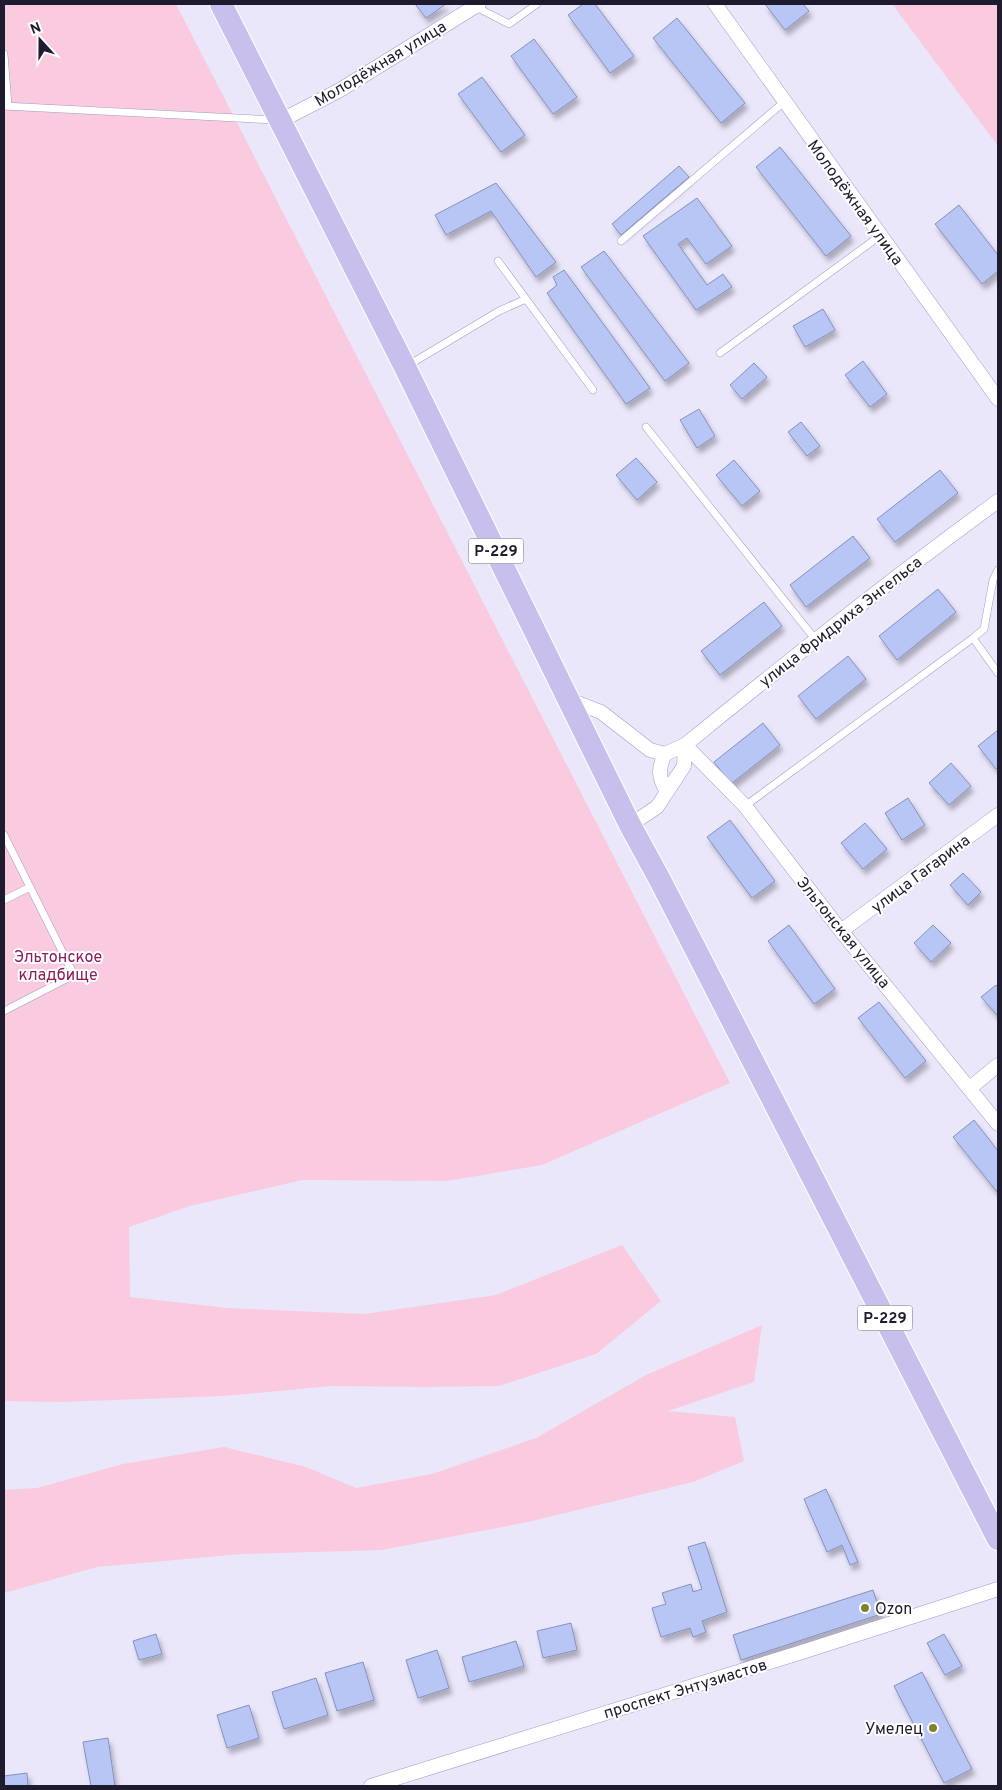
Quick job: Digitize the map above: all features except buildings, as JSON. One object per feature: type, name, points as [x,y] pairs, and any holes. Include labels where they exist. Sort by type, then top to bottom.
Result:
[{"type":"main road","name":"Р-229","points":[[221,4],[405,367],[630,825],[998,1539]]},
{"type":"street","name":"Молодёжная улица","points":[[715,4],[998,399]]},
{"type":"street","name":"Молодёжная улица","points":[[280,120],[340,90],[476,5]]},
{"type":"street","name":"улица Фридриха Энгельса","points":[[665,754],[685,745],[815,639],[998,500]]},
{"type":"street","points":[[570,700],[601,712],[650,750],[665,754],[660,765],[659,775],[661,784],[667,792]]},
{"type":"street","points":[[630,825],[657,807],[684,766],[685,745]]},
{"type":"street","name":"Эльтонская улица","points":[[685,745],[745,806],[842,931],[998,1124]]},
{"type":"street","name":"улица Гагарина","points":[[842,931],[998,815]]},
{"type":"street","points":[[970,1088],[998,1065]]},
{"type":"street","name":"проспект Энтузиастов","points":[[371,1786],[998,1589]]},
{"type":"lane","points":[[476,5],[509,24],[537,4]]},
{"type":"lane","points":[[4,54],[6,106],[280,120]]},
{"type":"lane","points":[[620,241],[784,102]]},
{"type":"lane","points":[[720,353],[882,236]]},
{"type":"lane","points":[[498,261],[594,390]]},
{"type":"lane","points":[[405,367],[469,328],[526,298]]},
{"type":"lane","points":[[646,427],[815,639]]},
{"type":"lane","points":[[745,806],[984,629],[993,580],[998,570]]},
{"type":"lane","points":[[973,638],[998,674]]},
{"type":"lane","points":[[4,836],[74,975],[4,1011]]},
{"type":"lane","points":[[4,900],[30,887]]},
{"type":"green space","name":"Эльтонское кладбище","points":[[4,4],[176,4],[730,1083],[542,1165],[447,1181],[302,1180],[190,1206],[129,1227],[130,1297],[228,1308],[365,1314],[496,1295],[622,1245],[661,1301],[596,1354],[499,1386],[331,1386],[223,1396],[59,1402],[4,1401]]},
{"type":"green space","points":[[892,4],[998,4],[998,146]]},
{"type":"green space","points":[[762,1325],[754,1382],[668,1411],[735,1417],[744,1461],[693,1482],[528,1522],[382,1550],[241,1554],[97,1567],[4,1593],[4,1490],[37,1488],[123,1464],[224,1447],[306,1467],[356,1488],[432,1474],[536,1438],[646,1375]]},
{"type":"place","name":"Ozon","points":[[865,1608]]},
{"type":"place","name":"Умелец","points":[[933,1728]]}]
